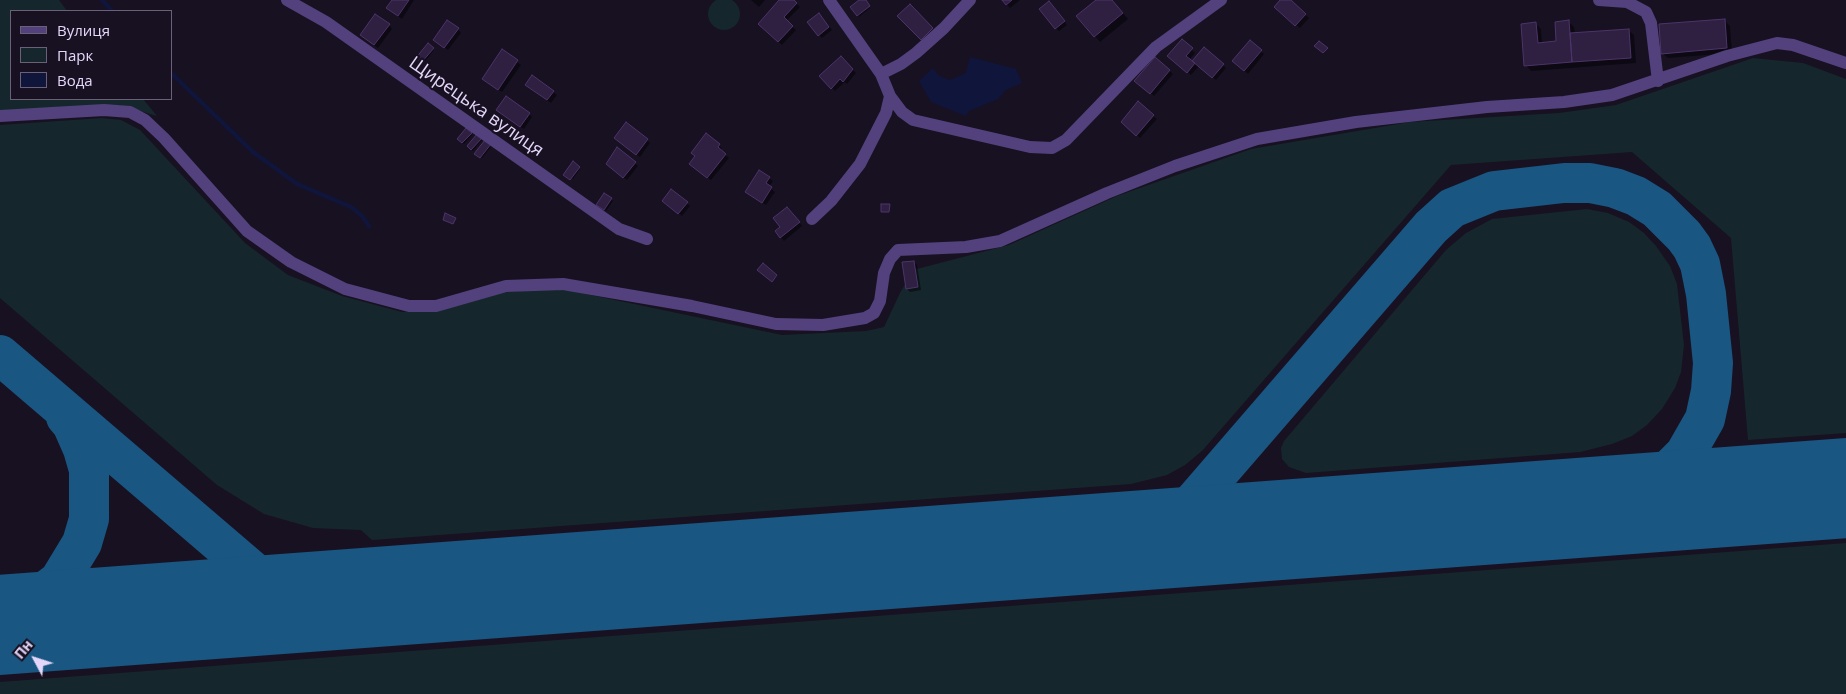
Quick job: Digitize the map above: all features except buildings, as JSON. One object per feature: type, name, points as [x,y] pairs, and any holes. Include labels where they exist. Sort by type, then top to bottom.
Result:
[{"type":"street","name":"Щирецька вулиця","points":[[287,0],[326,22],[619,229],[647,239]]},
{"type":"street","points":[[829,0],[881,74],[890,96],[902,112],[913,120],[1030,147],[1052,148],[1066,140],[1156,47],[1221,0]]},
{"type":"street","points":[[881,74],[901,64],[916,53],[944,28],[970,0]]},
{"type":"street","points":[[1599,0],[1627,2],[1646,12],[1651,22],[1658,81]]},
{"type":"street","points":[[0,116],[104,110],[130,112],[145,120],[248,231],[269,247],[291,262],[345,289],[400,304],[436,306],[506,286],[563,284],[692,306],[776,324],[823,325],[865,318],[874,313],[880,301],[884,273],[890,259],[898,250],[966,247],[1000,241],[1116,189],[1175,166],[1257,139],[1356,122],[1486,107],[1564,102],[1612,95],[1658,81],[1727,56],[1777,43],[1793,46],[1846,63]]},
{"type":"street","points":[[812,219],[831,202],[860,164],[886,113],[890,96]]},
{"type":"green space","points":[[718,-1],[730,-1],[736,2],[739,8],[739,20],[736,26],[724,30],[712,26],[708,14],[712,2]]},
{"type":"green space","points":[[0,0],[59,0],[66,10],[10,10],[10,100],[144,100],[157,116],[119,105],[0,113]]},
{"type":"green space","points":[[1753,58],[1803,63],[1846,79],[1846,433],[1748,440],[1731,238],[1632,152],[1451,165],[1202,451],[1185,465],[1167,475],[1131,484],[372,540],[361,530],[313,528],[264,514],[217,485],[0,298],[0,125],[102,118],[121,120],[140,130],[245,243],[288,275],[342,296],[402,312],[440,310],[495,293],[547,289],[572,291],[782,335],[866,331],[884,327],[913,270],[1009,245],[1117,196],[1251,149],[1410,122],[1559,113],[1616,105]]},
{"type":"green space","points":[[1587,209],[1608,213],[1629,222],[1644,233],[1670,266],[1677,284],[1684,345],[1681,372],[1675,388],[1662,409],[1647,425],[1632,436],[1612,444],[1580,452],[1306,473],[1289,467],[1282,459],[1281,448],[1284,441],[1446,250],[1466,233],[1492,219]]},
{"type":"green space","points":[[1846,543],[1846,694],[0,694],[0,682]]},
{"type":"water","points":[[970,57],[1016,69],[1022,83],[1006,90],[998,99],[969,111],[966,116],[931,102],[919,81],[933,68],[939,76],[950,80],[966,73]]},
{"type":"waterway","points":[[102,0],[111,10]]},
{"type":"waterway","points":[[172,74],[253,152],[297,184],[351,207],[362,216],[369,226]]},
{"type":"taxiway","points":[[1090,544],[1143,536],[1167,524],[1189,507],[1431,227],[1452,208],[1494,191],[1564,183],[1590,183],[1615,188],[1636,196],[1657,209],[1684,236],[1692,247],[1700,264],[1706,294],[1713,363],[1711,391],[1705,419],[1685,454],[1657,482],[1633,498],[1599,507]]},
{"type":"taxiway","points":[[0,355],[257,575],[282,589],[302,595],[345,599]]},
{"type":"taxiway","points":[[0,616],[26,606],[59,581],[82,543],[89,519],[89,470],[83,449],[72,424],[66,417]]},
{"type":"runway","points":[[0,625],[1846,488]]}]
